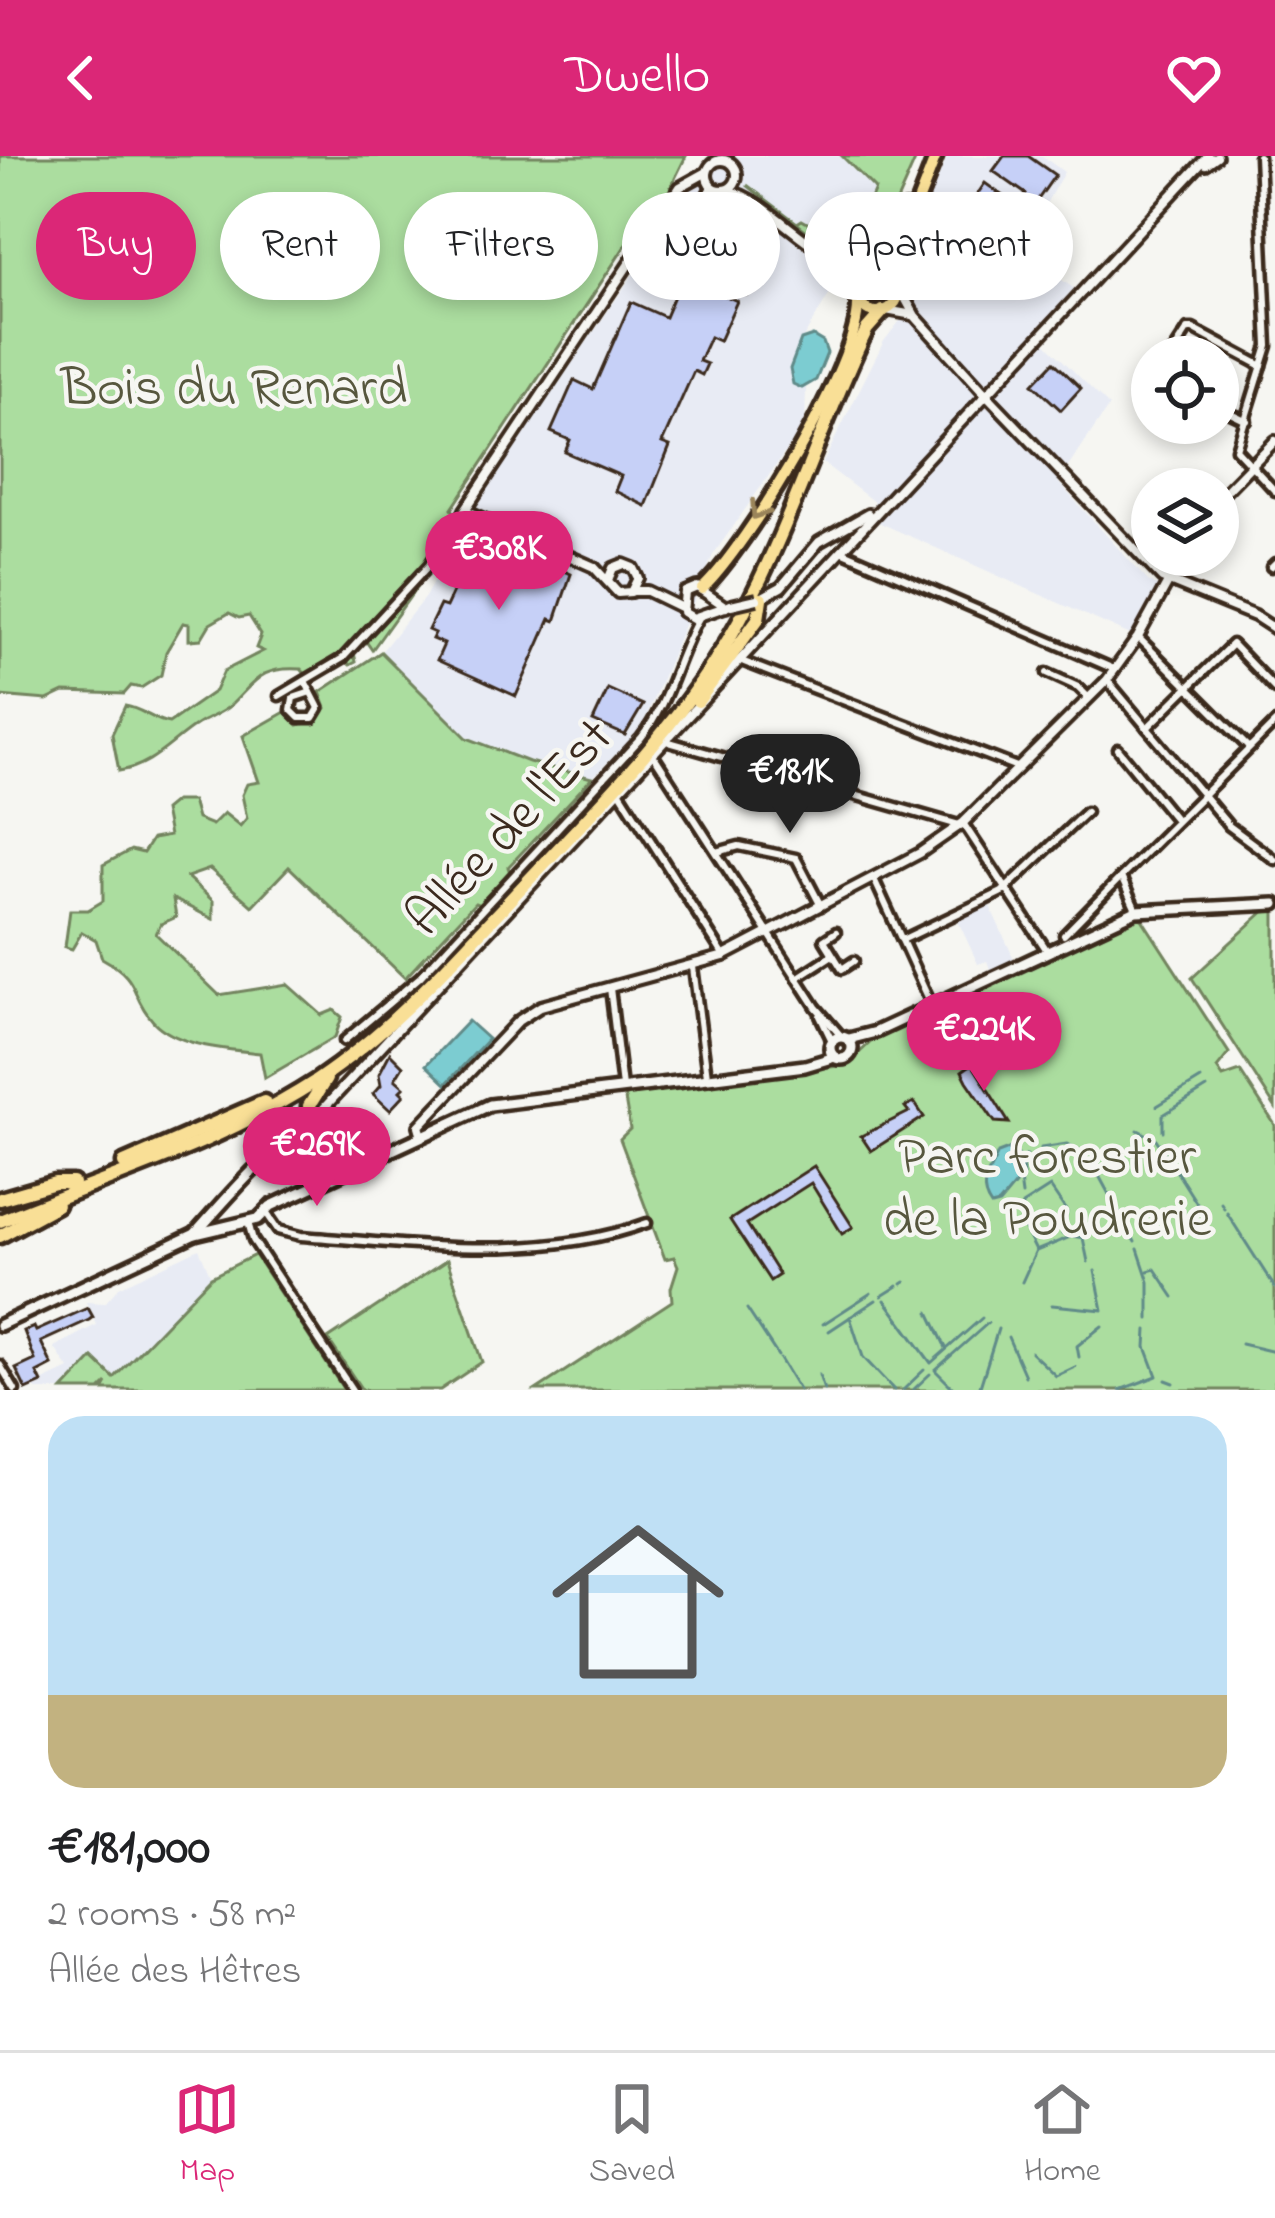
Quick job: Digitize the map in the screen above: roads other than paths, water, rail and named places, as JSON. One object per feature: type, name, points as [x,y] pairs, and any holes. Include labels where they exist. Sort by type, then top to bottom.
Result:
[{"type":"highway","points":[[668,736],[739,620],[866,329],[884,311]]},
{"type":"highway","points":[[0,1217],[274,1097],[368,1033],[430,976],[644,746],[696,679],[755,572],[813,432]]},
{"type":"highway","points":[[319,1123],[310,1113],[312,1098],[349,1056],[434,981],[668,736],[716,680],[758,619],[759,599]]},
{"type":"highway","points":[[0,1217],[246,1121],[349,1056]]},
{"type":"highway","points":[[0,1199],[55,1183],[73,1184]]},
{"type":"highway","points":[[0,1236],[94,1183]]},
{"type":"main road","points":[[915,192],[932,156]]},
{"type":"main road","points":[[919,192],[932,156]]},
{"type":"main road","points":[[702,589],[813,432],[846,356],[858,302],[869,311],[884,311],[896,300]]},
{"type":"main road","points":[[0,1327],[195,1234],[248,1222],[346,1170],[490,1106],[788,1067],[876,1032],[1136,911],[1275,904]]},
{"type":"main road","points":[[195,1234],[298,1130],[319,1123],[378,1156]]},
{"type":"main road","points":[[346,1170],[352,1160],[348,1142]]},
{"type":"main road","points":[[225,1200],[226,1213],[235,1223]]},
{"type":"street","points":[[1259,156],[1272,347],[1236,449],[1275,491]]},
{"type":"street","points":[[704,192],[724,160],[744,192]]},
{"type":"street","points":[[319,1123],[324,1108],[668,736],[744,662],[879,508],[1209,160]]},
{"type":"street","points":[[305,681],[319,703],[313,718],[299,718],[282,695],[352,648],[429,565],[680,187],[697,178],[733,192]]},
{"type":"street","points":[[726,190],[736,179]]},
{"type":"street","points":[[906,300],[915,316],[971,376],[986,385],[988,393],[1168,583],[1255,616],[1275,629]]},
{"type":"street","points":[[884,311],[915,316]]},
{"type":"street","points":[[1239,354],[1262,366]]},
{"type":"street","points":[[1239,416],[1248,421]]},
{"type":"street","points":[[1239,477],[1275,442]]},
{"type":"street","points":[[758,619],[776,591],[831,535],[879,508]]},
{"type":"street","points":[[465,510],[594,567],[617,593],[647,591],[683,611],[703,616],[776,591]]},
{"type":"street","points":[[831,535],[844,547],[1114,669]]},
{"type":"street","points":[[594,567],[630,566],[647,591]]},
{"type":"street","points":[[608,580],[613,568]]},
{"type":"street","points":[[422,1136],[419,1126],[518,1021],[556,1000],[724,956],[874,879],[962,824],[1106,680],[1138,637],[1172,576]]},
{"type":"street","points":[[632,591],[638,580]]},
{"type":"street","points":[[667,598],[702,589],[711,600],[729,606]]},
{"type":"street","points":[[682,595],[683,611]]},
{"type":"street","points":[[703,616],[711,600]]},
{"type":"street","name":"Allée de l'Est","points":[[683,611],[688,634]]},
{"type":"street","name":"Allée de l'Est","points":[[344,1041],[414,983],[641,738],[663,702],[688,634],[703,616]]},
{"type":"street","points":[[1138,637],[1249,748]]},
{"type":"street","points":[[1148,728],[1232,644],[1275,688]]},
{"type":"street","points":[[744,662],[1017,767]]},
{"type":"street","points":[[1047,673],[1078,687],[1089,698]]},
{"type":"street","points":[[1106,680],[1229,826],[1275,860]]},
{"type":"street","points":[[291,704],[297,694],[311,692]]},
{"type":"street","points":[[1064,935],[1275,724]]},
{"type":"street","points":[[668,736],[962,824],[1048,952]]},
{"type":"street","points":[[1118,749],[1176,820]]},
{"type":"street","points":[[654,756],[840,1045]]},
{"type":"street","points":[[620,792],[724,956]]},
{"type":"street","points":[[902,940],[1006,887],[1086,812]]},
{"type":"street","points":[[717,852],[739,846],[796,858],[821,906]]},
{"type":"street","points":[[1121,877],[1136,911]]},
{"type":"street","points":[[874,879],[932,1006]]},
{"type":"street","points":[[836,932],[824,940],[831,956],[842,969],[854,961]]},
{"type":"street","points":[[797,978],[831,956]]},
{"type":"street","points":[[693,967],[706,1076]]},
{"type":"street","points":[[610,985],[622,1087]]},
{"type":"street","points":[[265,1211],[280,1232],[443,1246],[597,1239],[647,1223]]},
{"type":"street","points":[[248,1222],[253,1240],[352,1390]]},
{"type":"street","points":[[0,1364],[15,1390]]},
{"type":"water","points":[[813,336],[823,342],[827,353],[816,380],[802,388],[793,384],[790,369],[801,340]]},
{"type":"water","points":[[468,1021],[488,1039],[446,1084],[426,1065]]},
{"type":"water","points":[[1011,1148],[1022,1159],[1023,1175],[999,1204],[991,1206],[986,1179],[998,1153]]},
{"type":"waterway","points":[[1157,1106],[1201,1079]]},
{"type":"waterway","points":[[1163,1131],[1163,1115],[1207,1088]]},
{"type":"waterway","points":[[1138,1130],[1156,1139],[1199,1207]]},
{"type":"waterway","points":[[1041,1148],[1067,1144],[1086,1153]]},
{"type":"waterway","points":[[1022,1159],[1027,1155]]},
{"type":"waterway","points":[[1091,1161],[1135,1242]]},
{"type":"waterway","points":[[1020,1180],[1022,1195]]},
{"type":"waterway","points":[[1022,1282],[1036,1251],[1021,1221],[1022,1205],[1050,1187],[1067,1212],[1062,1234],[1083,1238],[1088,1262]]},
{"type":"waterway","points":[[1221,1203],[1224,1208]]},
{"type":"waterway","points":[[1008,1214],[1014,1209]]},
{"type":"waterway","points":[[1227,1213],[1275,1288]]},
{"type":"waterway","points":[[1036,1251],[1070,1237]]},
{"type":"waterway","points":[[1138,1249],[1149,1282],[1149,1319]]},
{"type":"waterway","points":[[1148,1271],[1155,1269],[1174,1297]]},
{"type":"waterway","points":[[1052,1305],[1103,1310],[1095,1271]]},
{"type":"waterway","points":[[882,1296],[898,1286]]},
{"type":"waterway","points":[[823,1324],[871,1293]]},
{"type":"waterway","points":[[829,1331],[876,1300]]},
{"type":"waterway","points":[[885,1300],[931,1363],[982,1318]]},
{"type":"waterway","points":[[747,1309],[778,1356]]},
{"type":"waterway","points":[[929,1312],[946,1348]]},
{"type":"waterway","points":[[850,1317],[863,1357],[894,1390]]},
{"type":"waterway","points":[[955,1390],[935,1370],[988,1323]]},
{"type":"waterway","points":[[1079,1357],[1077,1346],[1102,1326]]},
{"type":"waterway","points":[[979,1390],[998,1329]]},
{"type":"waterway","points":[[1120,1390],[1157,1376],[1146,1347],[1147,1330]]},
{"type":"waterway","points":[[1008,1337],[1025,1376]]},
{"type":"waterway","points":[[1241,1344],[1275,1352]]},
{"type":"waterway","points":[[1031,1352],[1056,1376],[1075,1367]]},
{"type":"waterway","points":[[780,1359],[799,1390]]},
{"type":"waterway","points":[[903,1390],[924,1370]]},
{"type":"waterway","points":[[913,1390],[930,1374]]},
{"type":"waterway","points":[[819,1375],[824,1390]]},
{"type":"waterway","points":[[1166,1380],[1174,1383]]},
{"type":"park label","name":"Bois du Renard","points":[[234,385]]},
{"type":"park label","name":"Parc forestier de la Poudrerie","points":[[1047,1185]]}]
